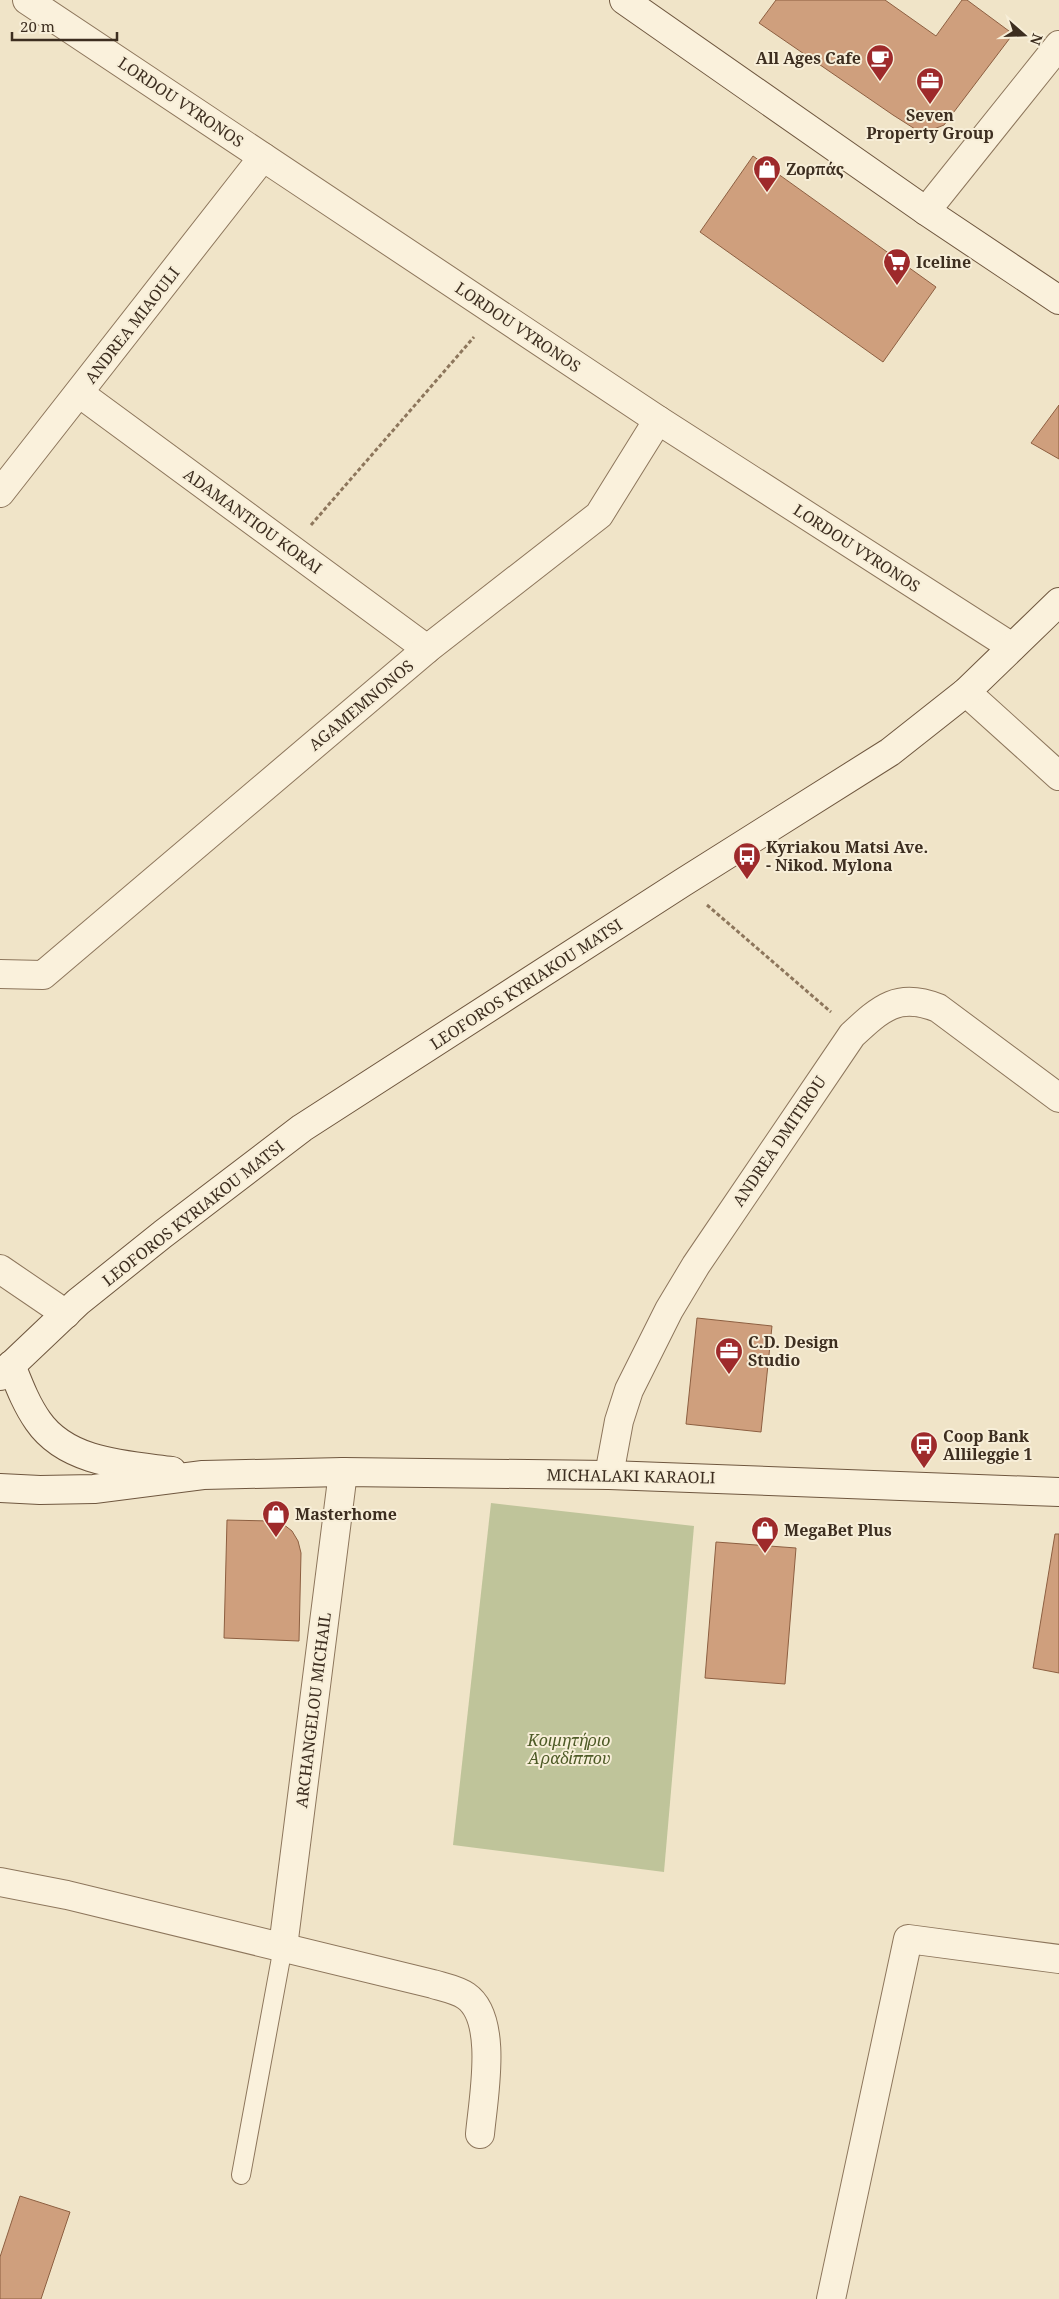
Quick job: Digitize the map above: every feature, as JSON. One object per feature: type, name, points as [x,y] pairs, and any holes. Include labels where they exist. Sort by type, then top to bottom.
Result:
[{"type":"street","name":"LORDOU VYRONOS","points":[[27,0],[658,420],[1012,647]]},
{"type":"street","points":[[624,0],[926,211],[1059,300]]},
{"type":"street","points":[[926,211],[1059,45]]},
{"type":"street","name":"ANDREA MIAOULI","points":[[0,493],[263,157]]},
{"type":"street","name":"ADAMANTIOU KORAI","points":[[79,393],[427,649]]},
{"type":"street","name":"AGAMEMNONOS","points":[[0,974],[43,975],[427,649],[599,515],[658,420]]},
{"type":"street","name":"LEOFOROS KYRIAKOU MATSI","points":[[6,1371],[66,1314],[163,1234],[302,1128],[682,883],[890,752],[966,692],[1059,602]]},
{"type":"street","points":[[966,692],[1059,776]]},
{"type":"street","name":"ANDREA DMITIROU","points":[[610,1475],[619,1420],[629,1390],[669,1310],[701,1256],[854,1032],[865,1022],[893,1005],[907,1000],[923,1002],[938,1008],[1059,1098]]},
{"type":"street","points":[[0,1269],[66,1314]]},
{"type":"street","name":"MICHALAKI KARAOLI","points":[[6,1371],[39,1423],[56,1439],[82,1454],[116,1463],[203,1475]]},
{"type":"street","name":"MICHALAKI KARAOLI","points":[[0,1488],[40,1490],[94,1489],[203,1475],[343,1472],[610,1475],[1059,1492]]},
{"type":"street","name":"ARCHANGELOU MICHAIL","points":[[283,1947],[343,1472]]},
{"type":"street","points":[[0,1882],[67,1895],[283,1947],[433,1984],[466,1996],[480,2014],[487,2044],[480,2134]]},
{"type":"street","points":[[831,2299],[908,1939],[1059,1959]]},
{"type":"lane","points":[[241,2175],[283,1947]]},
{"type":"path","points":[[290,549],[495,312]]},
{"type":"path","points":[[682,883],[854,1032]]},
{"type":"green space","name":"Κοιμητήριο Αραδίππου","points":[[491,1503],[694,1526],[664,1872],[453,1845]]},
{"type":"building","points":[[776,0],[885,0],[936,36],[962,0],[967,0],[1013,34],[944,125],[929,131],[915,129],[759,23]]},
{"type":"building","points":[[753,156],[936,287],[883,362],[700,232]]},
{"type":"building","points":[[1059,405],[1059,459],[1031,443]]},
{"type":"building","name":"C.D. Design Studio","points":[[697,1318],[772,1326],[761,1432],[686,1424]]},
{"type":"building","points":[[227,1520],[270,1521],[283,1524],[292,1531],[298,1541],[301,1553],[299,1641],[224,1638]]},
{"type":"building","points":[[1055,1534],[1059,1534],[1059,1673],[1033,1668]]},
{"type":"building","points":[[716,1542],[796,1548],[785,1684],[705,1678]]},
{"type":"building","points":[[20,2196],[70,2212],[41,2299],[0,2299],[0,2257]]},
{"type":"place","name":"All Ages Cafe","points":[[880,82]]},
{"type":"place","name":"Seven Property Group","points":[[930,105]]},
{"type":"place","name":"Ζορπάς","points":[[767,193]]},
{"type":"place","name":"Iceline","points":[[897,286]]},
{"type":"place","name":"Kyriakou Matsi Ave. - Nikod. Mylona","points":[[747,880]]},
{"type":"place","name":"C.D. Design Studio","points":[[729,1375]]},
{"type":"place","name":"Coop Bank Allileggie 1","points":[[924,1469]]},
{"type":"place","name":"Masterhome","points":[[276,1538]]},
{"type":"place","name":"MegaBet Plus","points":[[765,1554]]}]
